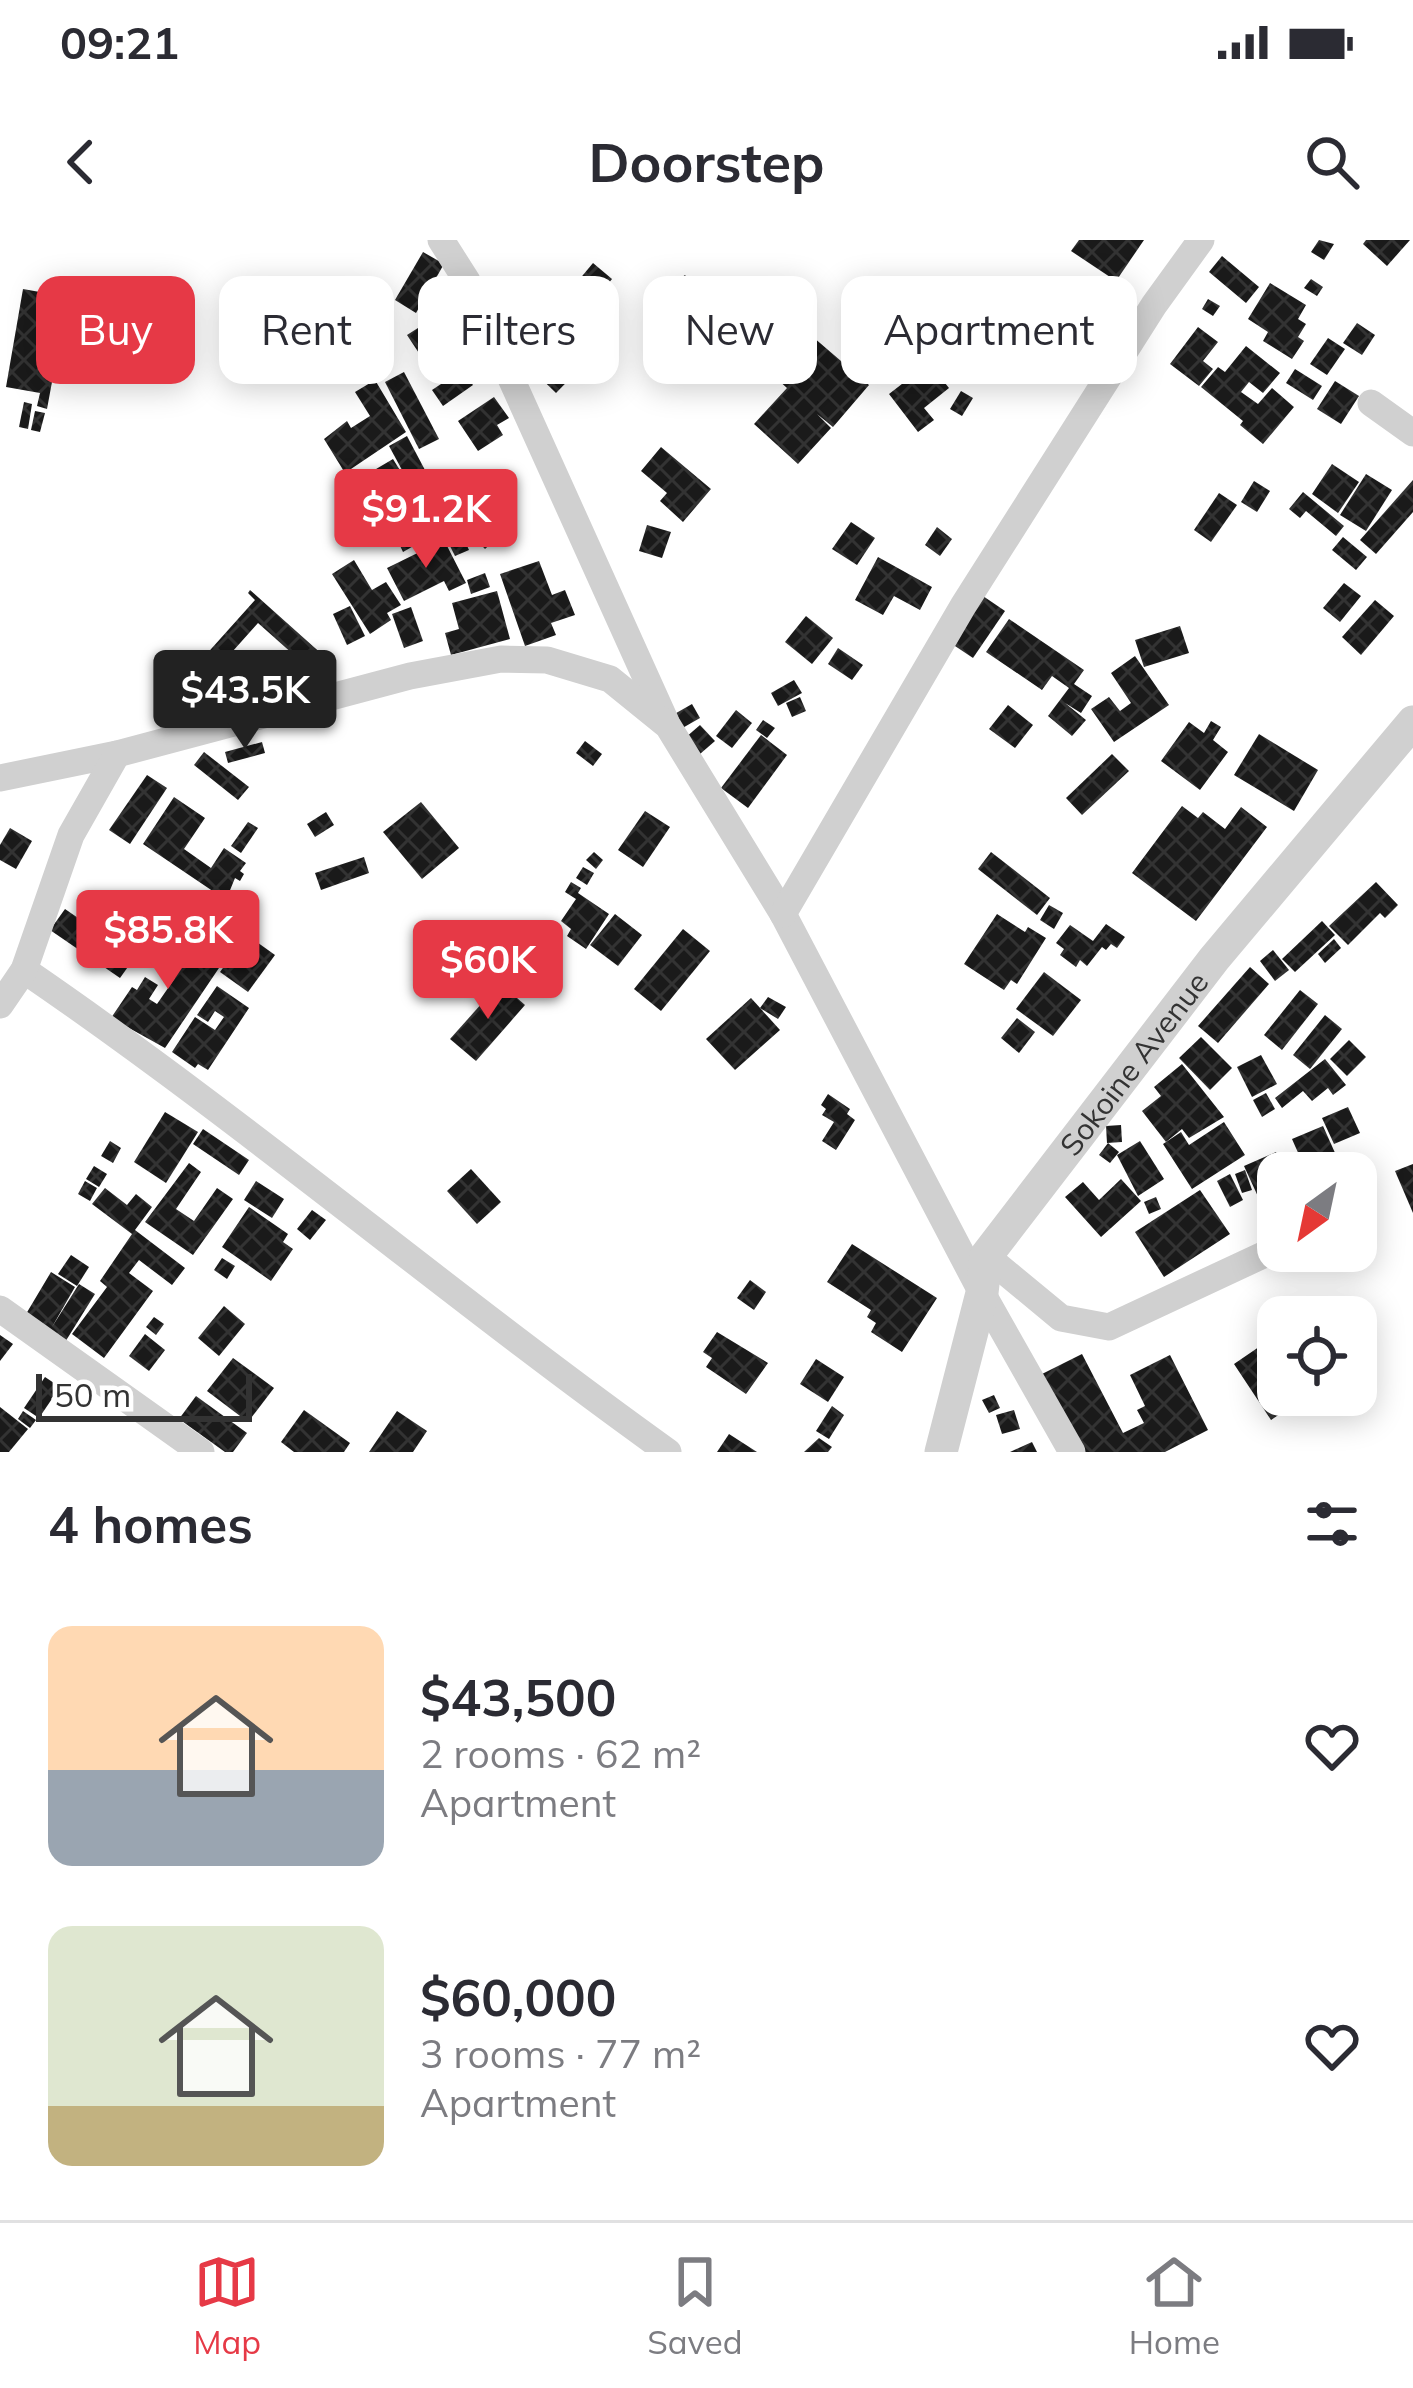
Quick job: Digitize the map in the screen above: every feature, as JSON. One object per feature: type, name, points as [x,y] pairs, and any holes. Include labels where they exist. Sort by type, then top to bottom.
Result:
[{"type":"street","points":[[441,240],[467,281],[668,726],[782,914],[982,1293],[1072,1452]]},
{"type":"street","points":[[782,914],[963,606],[1154,305],[1201,240]]},
{"type":"street","points":[[1371,404],[1413,433]]},
{"type":"street","points":[[0,778],[116,754],[410,676],[501,659],[547,660],[610,679],[668,726]]},
{"type":"street","name":"Sokoine Avenue","points":[[986,1256],[1214,959],[1413,722]]},
{"type":"street","points":[[0,1006],[25,970],[71,835],[116,754]]},
{"type":"street","points":[[25,970],[668,1452]]},
{"type":"street","points":[[986,1256],[1061,1318],[1109,1328],[1257,1257]]},
{"type":"street","points":[[941,1452],[982,1293],[986,1256]]},
{"type":"street","points":[[0,1309],[201,1452]]},
{"type":"building","points":[[1079,240],[1144,240],[1119,276],[1108,276],[1071,251]]},
{"type":"building","points":[[1319,240],[1334,244],[1324,260],[1311,252]]},
{"type":"building","points":[[1366,240],[1410,240],[1387,266],[1363,244]]},
{"type":"building","points":[[423,252],[444,264],[437,276],[418,276],[416,313],[395,300]]},
{"type":"building","points":[[1222,256],[1259,287],[1246,303],[1209,272]]},
{"type":"building","points":[[593,263],[608,276],[582,276]]},
{"type":"building","points":[[1311,279],[1323,287],[1317,296],[1304,288]]},
{"type":"building","points":[[1270,283],[1306,305],[1298,319],[1306,324],[1298,337],[1304,341],[1292,359],[1263,341],[1268,332],[1248,319]]},
{"type":"building","points":[[23,289],[36,291],[36,384],[52,384],[47,409],[37,406],[40,393],[6,387]]},
{"type":"building","points":[[1208,299],[1220,306],[1213,316],[1202,309]]},
{"type":"building","points":[[1357,323],[1375,335],[1362,355],[1343,343]]},
{"type":"building","points":[[1198,327],[1218,342],[1203,361],[1213,369],[1199,386],[1170,364]]},
{"type":"building","points":[[418,328],[418,352],[407,335]]},
{"type":"building","points":[[1328,338],[1345,349],[1327,375],[1310,364]]},
{"type":"building","points":[[817,340],[841,361],[841,384],[869,385],[833,427],[817,414],[831,428],[798,464],[754,424],[787,388],[783,384],[817,384]]},
{"type":"building","points":[[1246,346],[1280,373],[1263,393],[1249,382],[1241,392],[1258,404],[1272,388],[1294,407],[1263,444],[1201,387],[1218,367],[1225,372]]},
{"type":"building","points":[[1295,369],[1322,386],[1313,400],[1286,383]]},
{"type":"building","points":[[404,372],[439,439],[419,449],[386,384],[394,384],[394,377]]},
{"type":"building","points":[[1335,381],[1359,396],[1341,424],[1317,409]]},
{"type":"building","points":[[377,384],[406,432],[345,473],[324,439],[347,421],[351,428],[370,416],[355,392]]},
{"type":"building","points":[[441,384],[473,385],[443,406],[432,390]]},
{"type":"building","points":[[902,384],[946,384],[949,388],[924,408],[934,420],[918,432],[889,394]]},
{"type":"building","points":[[961,391],[973,398],[962,416],[950,409]]},
{"type":"building","points":[[494,397],[509,418],[497,425],[503,435],[478,451],[458,421]]},
{"type":"building","points":[[24,402],[32,404],[28,429],[19,427]]},
{"type":"building","points":[[35,411],[45,413],[40,432],[31,430]]},
{"type":"building","points":[[407,436],[426,472],[408,481],[389,446]]},
{"type":"building","points":[[661,447],[711,489],[683,522],[660,501],[667,493],[641,471]]},
{"type":"building","points":[[393,459],[425,511],[392,531],[378,508],[367,515],[349,485]]},
{"type":"building","points":[[1332,464],[1359,482],[1338,513],[1312,494]]},
{"type":"building","points":[[1366,474],[1392,490],[1366,531],[1340,515]]},
{"type":"building","points":[[431,477],[444,506],[428,513],[416,483]]},
{"type":"building","points":[[1413,480],[1413,512],[1376,554],[1360,540]]},
{"type":"building","points":[[1254,481],[1270,491],[1257,512],[1241,502]]},
{"type":"building","points":[[1303,492],[1344,526],[1336,536],[1306,511],[1300,518],[1289,509]]},
{"type":"building","points":[[1219,493],[1237,505],[1211,542],[1194,530]]},
{"type":"building","points":[[496,500],[515,521],[485,549],[465,528]]},
{"type":"building","points":[[449,507],[469,550],[455,556],[442,530],[403,552],[396,537]]},
{"type":"building","points":[[851,522],[875,538],[857,565],[832,549]]},
{"type":"building","points":[[647,525],[671,532],[662,558],[639,551]]},
{"type":"building","points":[[937,527],[952,539],[940,556],[925,545]]},
{"type":"building","points":[[1343,537],[1367,557],[1356,570],[1332,550]]},
{"type":"building","points":[[444,540],[466,583],[449,591],[444,581],[404,601],[387,568]]},
{"type":"building","points":[[878,557],[932,587],[920,610],[894,596],[883,615],[855,600]]},
{"type":"building","points":[[354,560],[372,590],[386,582],[401,605],[387,613],[391,620],[370,634],[332,574]]},
{"type":"building","points":[[539,561],[552,595],[565,590],[575,615],[551,623],[556,635],[525,646],[500,574]]},
{"type":"building","points":[[485,573],[490,587],[471,594],[467,580]]},
{"type":"building","points":[[1344,583],[1361,596],[1340,622],[1323,608]]},
{"type":"building","points":[[250,590],[334,665],[321,679],[258,623],[173,718],[160,706],[255,600]]},
{"type":"building","points":[[497,591],[510,639],[451,655],[445,633],[459,629],[452,603]]},
{"type":"building","points":[[983,596],[1005,611],[973,658],[952,644]]},
{"type":"building","points":[[1375,600],[1394,616],[1361,655],[1342,637]]},
{"type":"building","points":[[350,606],[365,636],[347,645],[333,614]]},
{"type":"building","points":[[411,607],[423,641],[404,648],[392,614]]},
{"type":"building","points":[[806,616],[833,638],[812,664],[785,642]]},
{"type":"building","points":[[1009,619],[1084,670],[1074,684],[1092,696],[1081,713],[1065,703],[1086,720],[1072,736],[1048,716],[1069,688],[1052,676],[1042,690],[986,652]]},
{"type":"building","points":[[1180,626],[1189,653],[1144,667],[1135,640]]},
{"type":"building","points":[[838,648],[863,665],[852,680],[828,664]]},
{"type":"building","points":[[1135,656],[1169,705],[1114,742],[1091,709],[1109,697],[1120,711],[1131,703],[1111,673]]},
{"type":"building","points":[[794,680],[802,693],[778,706],[771,693]]},
{"type":"building","points":[[800,697],[806,711],[792,717],[786,703]]},
{"type":"building","points":[[692,704],[700,718],[679,730],[671,716]]},
{"type":"building","points":[[1008,705],[1033,725],[1015,748],[989,729]]},
{"type":"building","points":[[736,710],[752,723],[732,748],[716,736]]},
{"type":"building","points":[[763,720],[775,728],[767,738],[756,730]]},
{"type":"building","points":[[1211,721],[1221,727],[1213,740],[1228,752],[1200,790],[1161,761],[1189,722],[1204,733]]},
{"type":"building","points":[[700,725],[715,741],[700,754],[685,738]]},
{"type":"building","points":[[1259,734],[1318,770],[1294,811],[1234,775]]},
{"type":"building","points":[[761,735],[787,755],[748,808],[721,788]]},
{"type":"building","points":[[585,741],[602,754],[593,766],[576,753]]},
{"type":"building","points":[[262,742],[265,753],[228,763],[225,752]]},
{"type":"building","points":[[204,752],[249,787],[238,800],[194,765]]},
{"type":"building","points":[[1112,754],[1129,771],[1082,815],[1066,798]]},
{"type":"building","points":[[147,775],[167,788],[130,844],[109,830]]},
{"type":"building","points":[[174,797],[205,818],[184,849],[211,868],[224,848],[246,863],[226,900],[143,844]]},
{"type":"building","points":[[421,802],[459,848],[422,879],[383,832]]},
{"type":"building","points":[[1182,806],[1198,818],[1203,812],[1225,829],[1241,807],[1267,827],[1196,921],[1132,873]]},
{"type":"building","points":[[645,811],[670,827],[643,867],[618,850]]},
{"type":"building","points":[[326,812],[334,825],[315,837],[307,824]]},
{"type":"building","points":[[248,822],[258,828],[241,853],[231,846]]},
{"type":"building","points":[[10,828],[32,841],[16,869],[0,860],[0,845]]},
{"type":"building","points":[[594,852],[603,860],[596,869],[586,860]]},
{"type":"building","points":[[991,852],[1050,898],[1037,915],[978,869]]},
{"type":"building","points":[[364,857],[369,873],[321,890],[315,873]]},
{"type":"building","points":[[583,867],[594,873],[587,885],[576,878]]},
{"type":"building","points":[[571,882],[581,888],[578,893],[609,914],[586,949],[567,936],[571,929],[561,921],[576,899],[565,892]]},
{"type":"building","points":[[1376,882],[1398,905],[1385,918],[1380,913],[1348,945],[1329,926]]},
{"type":"building","points":[[1049,905],[1063,913],[1054,929],[1040,920]]},
{"type":"building","points":[[65,909],[135,957],[120,978],[50,930]]},
{"type":"building","points":[[615,914],[642,935],[618,966],[590,945]]},
{"type":"building","points":[[997,914],[1025,932],[1028,927],[1046,938],[1017,984],[1011,980],[1004,990],[964,964]]},
{"type":"building","points":[[1322,921],[1335,935],[1295,972],[1282,959]]},
{"type":"building","points":[[1106,924],[1125,937],[1117,948],[1102,947],[1087,966],[1080,960],[1076,967],[1060,955],[1064,949],[1056,943],[1070,925],[1093,941]]},
{"type":"building","points":[[683,929],[710,951],[661,1011],[634,989]]},
{"type":"building","points":[[172,931],[221,965],[165,1048],[111,1018],[132,987],[137,990],[145,977],[158,985],[149,999],[157,1004],[175,978],[155,958]]},
{"type":"building","points":[[247,935],[275,955],[248,992],[220,972]]},
{"type":"building","points":[[1334,939],[1341,948],[1325,963],[1318,954]]},
{"type":"building","points":[[1273,950],[1289,970],[1275,981],[1260,961]]},
{"type":"building","points":[[1250,967],[1269,984],[1218,1043],[1198,1026]]},
{"type":"building","points":[[1044,972],[1081,1000],[1053,1036],[1016,1009]]},
{"type":"building","points":[[500,983],[525,1005],[476,1061],[450,1039]]},
{"type":"building","points":[[217,986],[249,1008],[208,1070],[198,1064],[195,1068],[172,1052],[195,1017],[215,1030],[224,1017],[215,1011],[208,1022],[197,1015]]},
{"type":"building","points":[[1300,990],[1318,1004],[1282,1050],[1264,1035]]},
{"type":"building","points":[[768,997],[786,1007],[778,1019],[760,1008]]},
{"type":"building","points":[[751,998],[780,1030],[735,1070],[706,1039]]},
{"type":"building","points":[[1325,1015],[1342,1029],[1310,1069],[1293,1055]]},
{"type":"building","points":[[1017,1018],[1035,1032],[1019,1053],[1001,1038]]},
{"type":"building","points":[[1201,1037],[1232,1068],[1210,1090],[1179,1058]]},
{"type":"building","points":[[1349,1040],[1366,1057],[1347,1076],[1330,1059]]},
{"type":"building","points":[[1261,1055],[1277,1084],[1252,1097],[1237,1067]]},
{"type":"building","points":[[1325,1059],[1346,1085],[1333,1095],[1328,1088],[1312,1101],[1303,1091],[1282,1108],[1275,1098]]},
{"type":"building","points":[[1182,1064],[1224,1117],[1189,1138],[1182,1129],[1166,1142],[1142,1111],[1161,1096],[1154,1087]]},
{"type":"building","points":[[1266,1093],[1275,1109],[1262,1117],[1253,1100]]},
{"type":"building","points":[[828,1094],[850,1109],[847,1114],[855,1120],[836,1150],[822,1141],[834,1122],[822,1115],[826,1109],[821,1105]]},
{"type":"building","points":[[1348,1107],[1360,1133],[1334,1144],[1322,1118]]},
{"type":"building","points":[[165,1112],[198,1132],[166,1183],[134,1162]]},
{"type":"building","points":[[1224,1122],[1245,1155],[1192,1189],[1163,1144],[1181,1132],[1189,1145]]},
{"type":"building","points":[[1121,1125],[1122,1142],[1107,1143],[1106,1126]]},
{"type":"building","points":[[1323,1126],[1335,1152],[1298,1152],[1292,1139]]},
{"type":"building","points":[[203,1129],[249,1160],[239,1175],[193,1144]]},
{"type":"building","points":[[110,1141],[121,1148],[113,1163],[101,1156]]},
{"type":"building","points":[[1140,1141],[1164,1179],[1138,1196],[1117,1155]]},
{"type":"building","points":[[1108,1143],[1119,1152],[1110,1163],[1099,1155]]},
{"type":"building","points":[[1257,1160],[1257,1194],[1244,1166]]},
{"type":"building","points":[[189,1163],[201,1172],[176,1209],[194,1221],[217,1188],[233,1199],[193,1255],[145,1222]]},
{"type":"building","points":[[1413,1164],[1413,1213],[1395,1171]]},
{"type":"building","points":[[94,1166],[107,1174],[99,1187],[86,1179]]},
{"type":"building","points":[[471,1169],[501,1202],[477,1224],[447,1191]]},
{"type":"building","points":[[1245,1170],[1252,1190],[1242,1193],[1235,1174]]},
{"type":"building","points":[[1230,1174],[1243,1200],[1230,1207],[1217,1181]]},
{"type":"building","points":[[1121,1179],[1141,1201],[1101,1237],[1065,1197],[1083,1182],[1099,1200]]},
{"type":"building","points":[[85,1181],[97,1188],[90,1201],[78,1194]]},
{"type":"building","points":[[256,1181],[284,1199],[272,1218],[244,1200]]},
{"type":"building","points":[[105,1188],[127,1205],[136,1194],[152,1207],[135,1230],[185,1268],[172,1285],[139,1260],[129,1273],[153,1291],[104,1358],[72,1334],[107,1287],[100,1281],[132,1234],[92,1204]]},
{"type":"building","points":[[1200,1190],[1230,1234],[1164,1277],[1135,1232]]},
{"type":"building","points":[[1156,1197],[1161,1209],[1149,1214],[1144,1202]]},
{"type":"building","points":[[249,1207],[288,1234],[283,1242],[293,1249],[271,1281],[222,1247]]},
{"type":"building","points":[[312,1210],[326,1220],[310,1240],[297,1229]]},
{"type":"building","points":[[852,1244],[937,1298],[902,1352],[871,1332],[876,1323],[867,1317],[871,1310],[827,1282]]},
{"type":"building","points":[[71,1255],[89,1267],[77,1286],[58,1274]]},
{"type":"building","points":[[222,1258],[235,1266],[227,1279],[214,1270]]},
{"type":"building","points":[[51,1272],[75,1287],[52,1327],[79,1284],[95,1294],[62,1347],[23,1319]]},
{"type":"building","points":[[750,1280],[766,1292],[754,1310],[737,1298]]},
{"type":"building","points":[[224,1306],[245,1324],[219,1356],[198,1338]]},
{"type":"building","points":[[154,1317],[164,1324],[156,1335],[146,1327]]},
{"type":"building","points":[[717,1332],[768,1363],[746,1394],[706,1367],[712,1358],[703,1352]]},
{"type":"building","points":[[145,1334],[165,1350],[149,1371],[129,1356]]},
{"type":"building","points":[[0,1335],[13,1344],[0,1361]]},
{"type":"building","points":[[1257,1348],[1257,1399],[1234,1364]]},
{"type":"building","points":[[1082,1354],[1123,1433],[1144,1423],[1137,1410],[1145,1406],[1130,1375],[1170,1355],[1208,1430],[1165,1452],[1084,1452],[1040,1375]]},
{"type":"building","points":[[233,1358],[274,1388],[248,1422],[207,1391]]},
{"type":"building","points":[[816,1359],[844,1377],[828,1402],[800,1384]]},
{"type":"building","points":[[45,1377],[60,1387],[39,1418],[24,1408]]},
{"type":"building","points":[[994,1395],[1000,1408],[989,1413],[982,1400]]},
{"type":"building","points":[[196,1396],[247,1433],[233,1452],[225,1452],[179,1419]]},
{"type":"building","points":[[832,1406],[844,1415],[829,1439],[816,1431]]},
{"type":"building","points":[[0,1407],[28,1429],[9,1452],[0,1452]]},
{"type":"building","points":[[304,1410],[350,1443],[344,1452],[294,1452],[281,1442]]},
{"type":"building","points":[[1014,1410],[1020,1429],[1002,1434],[996,1415]]},
{"type":"building","points":[[23,1411],[36,1420],[30,1428],[18,1419]]},
{"type":"building","points":[[397,1411],[427,1431],[413,1452],[369,1452]]},
{"type":"building","points":[[729,1434],[757,1452],[717,1452]]},
{"type":"building","points":[[819,1438],[832,1447],[828,1452],[804,1452]]},
{"type":"building","points":[[1032,1442],[1037,1452],[1010,1452]]}]
